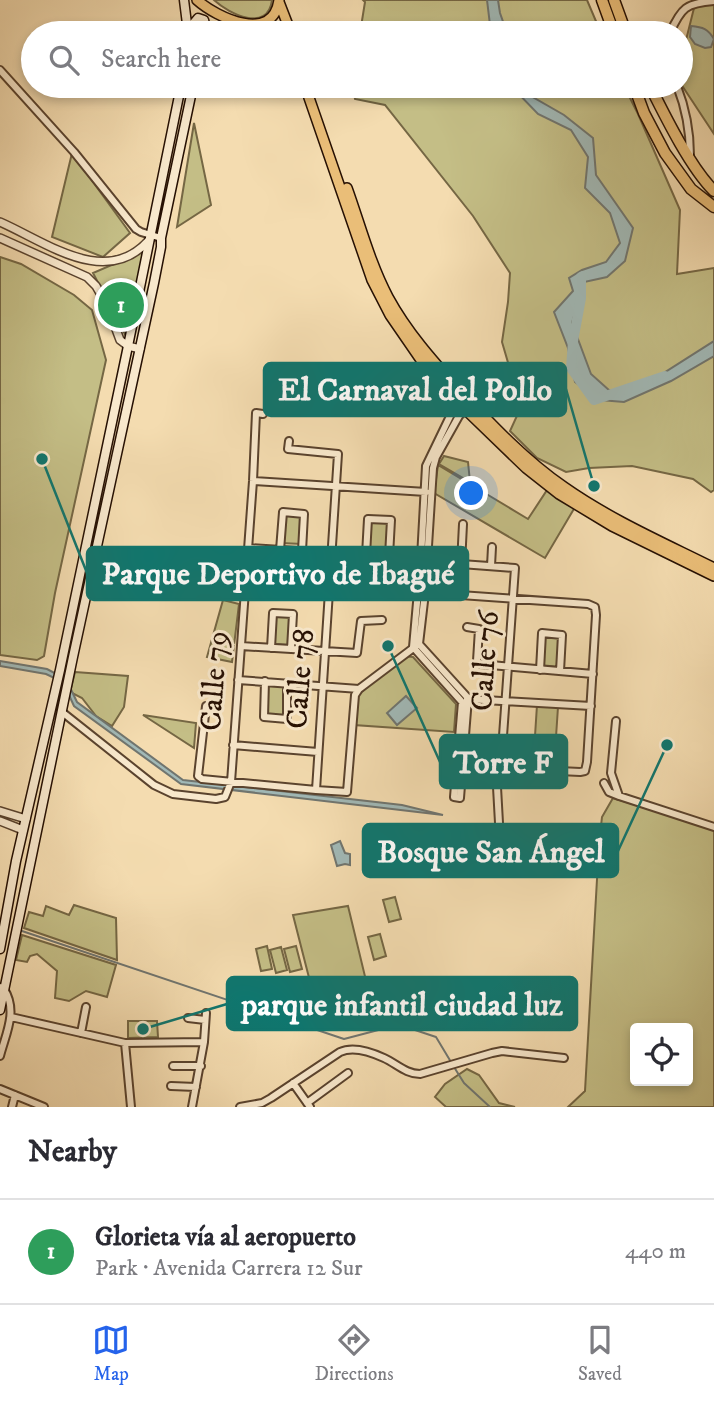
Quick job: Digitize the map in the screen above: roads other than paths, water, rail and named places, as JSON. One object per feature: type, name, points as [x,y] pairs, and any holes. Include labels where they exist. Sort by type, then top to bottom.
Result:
[{"type":"highway","points":[[602,0],[610,21]]},
{"type":"highway","points":[[614,0],[622,21]]},
{"type":"highway","points":[[638,98],[665,153],[691,188],[714,208]]},
{"type":"highway","points":[[657,98],[690,158],[714,191]]},
{"type":"main road","points":[[184,0],[187,21]]},
{"type":"main road","points":[[197,0],[214,12],[234,21]]},
{"type":"main road","points":[[267,21],[276,11],[279,1]]},
{"type":"main road","points":[[279,1],[286,21]]},
{"type":"main road","points":[[1,945],[179,98]]},
{"type":"main road","points":[[0,1010],[2,988],[191,98]]},
{"type":"main road","points":[[311,98],[376,290],[421,360],[468,412],[526,468],[559,494],[612,526],[714,576]]},
{"type":"main road","points":[[312,98],[382,285],[396,311],[425,352],[485,418],[535,465],[565,488],[621,522],[714,568]]},
{"type":"street","points":[[676,21],[686,6],[714,1]]},
{"type":"street","points":[[0,70],[21,93]]},
{"type":"street","points":[[25,98],[74,152],[136,229],[150,238],[161,238]]},
{"type":"street","points":[[682,98],[690,140],[690,158]]},
{"type":"street","points":[[0,222],[65,253],[106,262],[114,262],[138,250],[150,238]]},
{"type":"street","points":[[0,238],[87,277],[107,305],[120,340],[128,346],[140,349]]},
{"type":"street","points":[[206,706],[198,776],[202,779],[230,787],[347,792],[355,695],[359,689],[416,645],[428,488],[426,466],[456,403],[455,397]]},
{"type":"street","points":[[428,488],[436,457],[458,416],[468,412]]},
{"type":"street","name":"Calle 79","points":[[230,787],[260,413]]},
{"type":"street","name":"Calle 78","points":[[288,445],[338,454],[316,790]]},
{"type":"street","points":[[253,481],[428,488]]},
{"type":"street","points":[[281,550],[283,512],[304,513],[302,551]]},
{"type":"street","points":[[366,555],[368,519],[391,520],[389,556]]},
{"type":"street","points":[[463,524],[461,564],[491,566],[492,547]]},
{"type":"street","points":[[248,548],[424,559]]},
{"type":"street","name":"Calle 76","points":[[491,566],[515,568],[497,787],[499,841]]},
{"type":"street","points":[[246,580],[588,604],[595,607],[591,706],[584,771],[500,768]]},
{"type":"street","points":[[271,648],[273,613],[293,614],[290,649]]},
{"type":"street","points":[[241,646],[356,653],[361,621],[382,620]]},
{"type":"street","points":[[467,627],[479,629],[477,660],[480,664],[593,674]]},
{"type":"street","points":[[540,670],[542,633],[562,635],[560,671]]},
{"type":"street","points":[[416,645],[465,700],[461,761],[454,797],[460,797],[463,774],[461,761]]},
{"type":"street","points":[[239,680],[359,689]]},
{"type":"street","points":[[265,681],[264,717],[287,719],[288,683]]},
{"type":"street","points":[[465,700],[591,706]]},
{"type":"street","points":[[62,712],[154,785],[173,794],[216,799],[225,797],[230,787]]},
{"type":"street","points":[[616,721],[611,774],[619,796]]},
{"type":"street","points":[[233,745],[318,752]]},
{"type":"street","points":[[463,774],[499,778]]},
{"type":"street","points":[[604,783],[609,792],[714,827]]},
{"type":"street","points":[[0,811],[26,819]]},
{"type":"street","points":[[0,821],[23,830]]},
{"type":"street","points":[[473,838],[527,842]]},
{"type":"street","points":[[0,1056],[11,1017],[11,1002],[2,988]]},
{"type":"street","points":[[80,1033],[86,1007]]},
{"type":"street","points":[[11,1017],[125,1043],[204,1042]]},
{"type":"street","points":[[188,1018],[205,1017],[201,1066],[192,1107]]},
{"type":"street","points":[[125,1043],[131,1107]]},
{"type":"street","points":[[240,1107],[249,1107],[271,1098],[345,1049],[352,1048],[384,1058],[415,1074],[502,1051],[564,1058]]},
{"type":"street","points":[[173,1066],[201,1066]]},
{"type":"street","points":[[293,1083],[308,1105],[348,1073]]},
{"type":"street","points":[[171,1086],[196,1087]]},
{"type":"street","points":[[0,1089],[41,1107]]},
{"type":"street","points":[[12,1107],[15,1095]]},
{"type":"water","points":[[487,0],[498,0],[503,21],[490,21]]},
{"type":"water","points":[[693,26],[702,28],[714,39],[711,47],[695,44]]},
{"type":"water","points":[[523,98],[534,98],[564,115],[593,138],[596,175],[633,228],[625,261],[607,277],[584,282],[572,323],[591,374],[610,391],[640,388],[714,341],[714,356],[671,381],[624,402],[600,400],[575,382],[568,348],[554,312],[573,291],[569,278],[582,270],[606,262],[620,243],[610,213],[585,188],[588,157],[571,130],[538,114]]},
{"type":"water","points":[[0,661],[47,669],[66,679],[77,702],[183,780],[402,805],[443,815],[181,784],[74,706],[63,682],[46,674],[0,666]]},
{"type":"water","points":[[406,696],[417,708],[397,725],[387,713]]},
{"type":"water","points":[[340,841],[345,853],[350,854],[350,865],[337,866],[331,845]]},
{"type":"waterway","points":[[583,276],[571,368],[594,400],[665,376]]},
{"type":"waterway","points":[[19,930],[344,1039],[386,1028],[409,1028],[436,1037],[451,1062]]},
{"type":"waterway","points":[[454,1067],[464,1083],[490,1107]]},
{"type":"place","name":"Glorieta vía al aeropuerto","points":[[121,305]]},
{"type":"place","name":"Parque Deportivo de Ibagué","points":[[42,459]]},
{"type":"place","name":"El Carnaval del Pollo","points":[[594,486]]},
{"type":"place","name":"Torre F","points":[[388,646]]},
{"type":"place","name":"Bosque San Ángel","points":[[667,745]]},
{"type":"place","name":"parque infantil ciudad luz","points":[[143,1029]]}]
